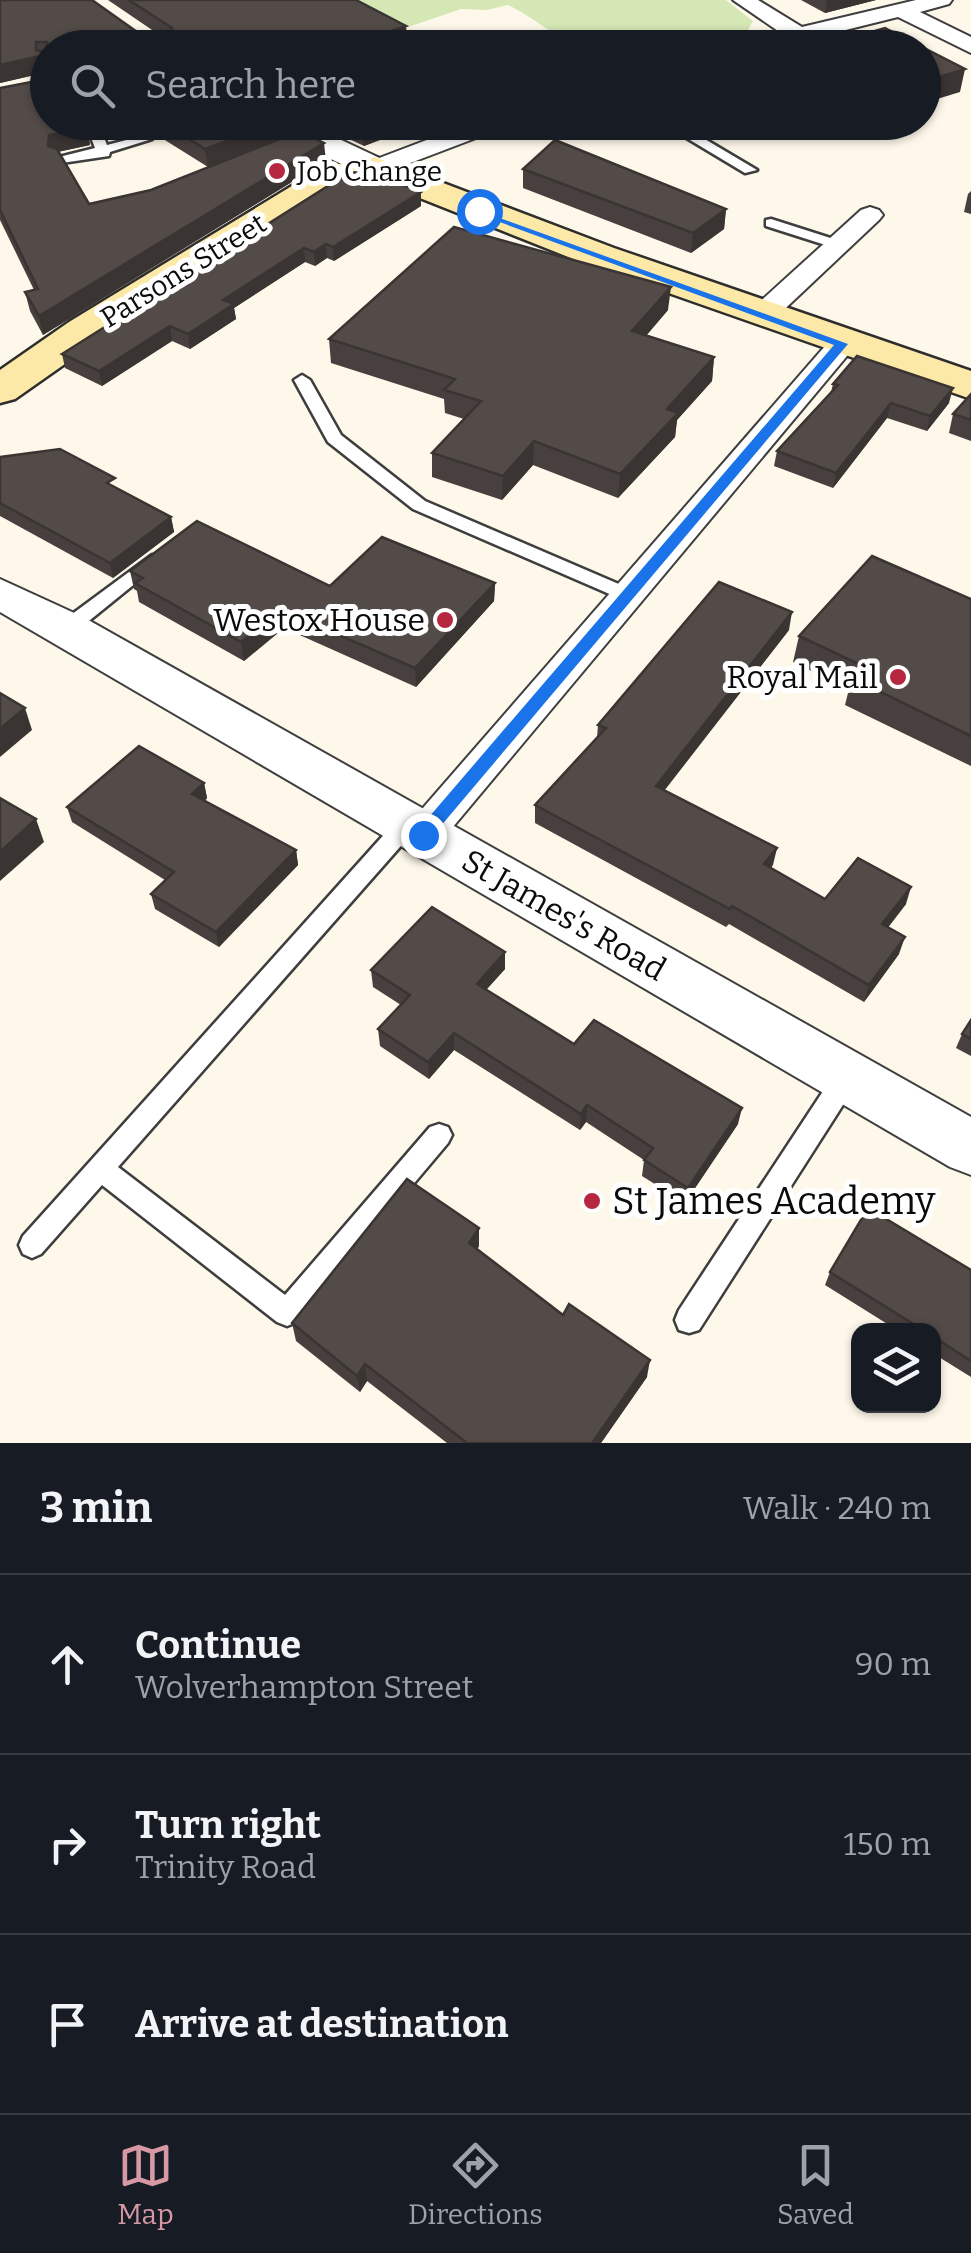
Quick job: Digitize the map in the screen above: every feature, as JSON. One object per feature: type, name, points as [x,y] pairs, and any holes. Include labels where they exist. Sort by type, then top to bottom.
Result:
[{"type":"main road","points":[[375,168],[600,256],[842,344],[971,386]]},
{"type":"main road","name":"Parsons Street","points":[[0,390],[77,336],[336,174],[375,168]]},
{"type":"street","points":[[743,0],[792,30]]},
{"type":"street","points":[[815,30],[942,0]]},
{"type":"street","points":[[901,10],[940,30]]},
{"type":"street","points":[[941,31],[971,46]]},
{"type":"street","points":[[301,140],[375,168],[449,140]]},
{"type":"street","points":[[763,314],[870,215]]},
{"type":"street","points":[[414,830],[628,595],[842,344]]},
{"type":"street","name":"St James's Road","points":[[5,604],[67,628],[971,1148]]},
{"type":"lane","points":[[99,140],[104,152]]},
{"type":"lane","points":[[60,161],[143,140]]},
{"type":"lane","points":[[698,140],[750,170]]},
{"type":"lane","points":[[771,223],[838,244]]},
{"type":"lane","points":[[302,380],[334,438],[420,505],[628,595]]},
{"type":"lane","points":[[67,628],[163,552]]},
{"type":"lane","points":[[32,1245],[414,830]]},
{"type":"lane","points":[[689,1320],[847,1076]]},
{"type":"lane","points":[[100,1168],[287,1314],[440,1135]]},
{"type":"green space","points":[[353,0],[726,0],[753,21],[748,30],[548,30],[508,5],[487,10],[461,9],[399,30],[368,30]]},
{"type":"building","points":[[0,0],[92,0],[134,30],[30,30],[30,58],[0,65]]},
{"type":"building","points":[[129,0],[356,0],[406,26],[394,30],[172,30]]},
{"type":"building","points":[[941,57],[965,69],[941,77]]},
{"type":"building","points":[[30,82],[30,140],[49,140],[48,146],[57,149],[89,204],[151,190],[277,140],[324,143],[39,316],[25,292],[38,289],[0,210],[0,88]]},
{"type":"building","points":[[191,140],[230,140],[205,149]]},
{"type":"building","points":[[555,140],[726,209],[693,233],[523,169]]},
{"type":"building","points":[[366,170],[421,192],[333,247],[326,244],[314,252],[304,248],[223,300],[234,304],[188,334],[170,326],[99,371],[62,354],[347,174]]},
{"type":"building","points":[[454,227],[671,287],[632,331],[714,357],[667,409],[678,413],[620,474],[534,441],[503,476],[432,453],[481,401],[444,390],[455,379],[329,339]]},
{"type":"building","points":[[857,356],[953,388],[930,416],[891,403],[836,473],[777,451],[838,385],[833,384]]},
{"type":"building","points":[[971,394],[971,420],[953,414]]},
{"type":"building","points":[[60,449],[115,478],[107,483],[171,517],[110,563],[0,503],[0,457]]},
{"type":"building","points":[[197,521],[330,586],[382,537],[495,583],[415,668],[281,610],[241,642],[135,583],[143,578],[130,571]]},
{"type":"building","name":"Royal Mail","points":[[872,556],[971,599],[971,736],[852,678],[863,666],[799,636]]},
{"type":"building","points":[[719,582],[792,612],[656,786],[777,848],[764,864],[825,899],[858,858],[911,887],[882,924],[905,937],[869,985],[732,906],[730,909],[535,805],[606,728],[598,725]]},
{"type":"building","points":[[0,693],[25,708],[0,729]]},
{"type":"building","points":[[139,746],[204,783],[192,794],[296,850],[216,932],[151,894],[174,872],[67,807]]},
{"type":"building","points":[[0,798],[36,819],[0,852]]},
{"type":"building","points":[[432,907],[505,952],[477,984],[574,1044],[594,1020],[742,1108],[688,1188],[644,1160],[653,1148],[587,1105],[581,1114],[454,1033],[428,1062],[378,1029],[410,995],[371,970]]},
{"type":"building","points":[[971,1020],[971,1039],[962,1034]]},
{"type":"building","points":[[407,1179],[479,1228],[469,1243],[563,1315],[569,1304],[650,1360],[592,1443],[467,1443],[365,1364],[357,1376],[292,1323]]},
{"type":"building","points":[[868,1208],[971,1270],[971,1361],[941,1342],[941,1323],[912,1323],[830,1272]]},
{"type":"place","name":"Job Change","points":[[277,171]]},
{"type":"place","name":"Westox House","points":[[445,620]]},
{"type":"place","name":"Royal Mail","points":[[898,677]]},
{"type":"place","name":"St James Academy","points":[[592,1201]]},
{"type":"route","points":[[423,835],[842,344],[479,211]]}]
